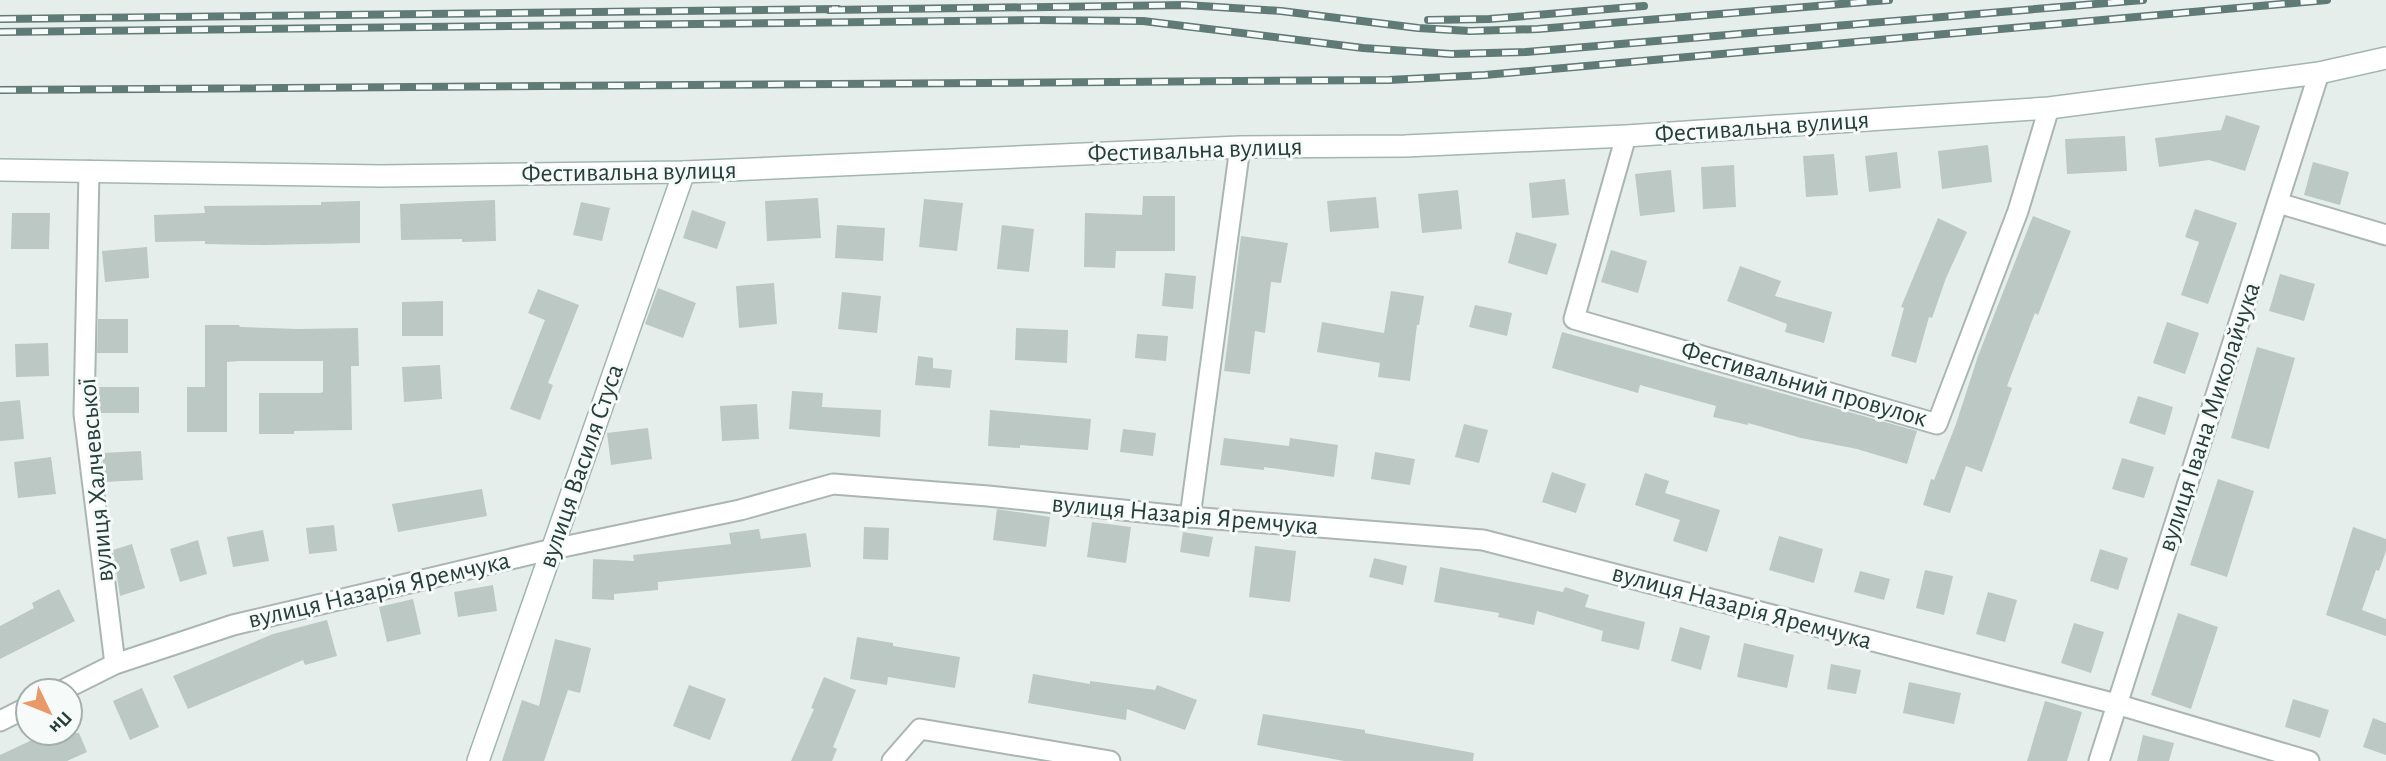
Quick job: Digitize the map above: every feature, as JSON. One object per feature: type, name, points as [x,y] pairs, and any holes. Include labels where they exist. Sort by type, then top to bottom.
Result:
[{"type":"street","name":"Фестивальна вулиця","points":[[0,170],[381,176],[684,172],[1240,147],[1405,146],[1626,136],[2049,108],[2319,73],[2386,58]]},
{"type":"street","name":"вулиця Івана Миколайчука","points":[[2099,761],[2319,73]]},
{"type":"street","name":"Фестивальний провулок","points":[[1626,136],[1574,319],[1937,424],[2018,211],[2049,108]]},
{"type":"street","points":[[1190,517],[1240,147]]},
{"type":"street","name":"вулиця Халчевської","points":[[89,171],[84,414],[115,664]]},
{"type":"street","name":"вулиця Василя Стуса","points":[[478,761],[684,172]]},
{"type":"street","points":[[2278,203],[2386,235]]},
{"type":"street","name":"вулиця Назарія Яремчука","points":[[84,680],[115,664],[233,625],[553,549],[740,510],[833,484],[988,496],[1190,517],[1483,540],[2116,704],[2309,761]]},
{"type":"street","points":[[892,761],[920,729],[1110,761]]},
{"type":"building","points":[[2226,115],[2260,126],[2245,171],[2209,160],[2159,167],[2155,138],[2221,130]]},
{"type":"building","points":[[2125,136],[2127,171],[2067,174],[2065,139]]},
{"type":"building","points":[[1988,145],[1992,182],[1942,189],[1938,151]]},
{"type":"building","points":[[1897,152],[1901,188],[1869,192],[1865,156]]},
{"type":"building","points":[[1834,154],[1838,195],[1806,197],[1803,156]]},
{"type":"building","points":[[2313,162],[2349,172],[2340,205],[2304,195]]},
{"type":"building","points":[[1734,165],[1736,207],[1703,209],[1701,167]]},
{"type":"building","points":[[1671,170],[1675,212],[1640,216],[1635,174]]},
{"type":"building","points":[[1565,179],[1569,215],[1532,218],[1529,183]]},
{"type":"building","points":[[1458,190],[1462,229],[1422,233],[1418,194]]},
{"type":"building","points":[[1143,196],[1175,196],[1175,251],[1116,251],[1115,268],[1084,267],[1085,213],[1142,215]]},
{"type":"building","points":[[1376,197],[1379,228],[1330,232],[1327,201]]},
{"type":"building","points":[[818,198],[821,238],[767,241],[765,201]]},
{"type":"building","points":[[924,199],[963,203],[957,251],[919,247]]},
{"type":"building","points":[[495,200],[496,241],[401,240],[400,204]]},
{"type":"building","points":[[360,201],[360,243],[263,245],[205,244],[205,241],[155,242],[154,215],[205,213],[204,206],[321,205],[321,202]]},
{"type":"building","points":[[581,202],[610,208],[602,241],[573,235]]},
{"type":"building","points":[[2195,209],[2237,223],[2208,304],[2181,295],[2199,242],[2185,237]]},
{"type":"building","points":[[692,210],[726,222],[717,249],[683,238]]},
{"type":"building","points":[[12,213],[50,213],[49,249],[11,249]]},
{"type":"building","points":[[2033,216],[2071,231],[2007,386],[2012,388],[1982,472],[1966,466],[1950,513],[1923,505],[1931,479],[1934,480],[1956,424],[1978,356]]},
{"type":"building","points":[[1938,218],[1967,232],[1946,278],[1932,318],[1929,317],[1916,363],[1891,356],[1904,308],[1901,307]]},
{"type":"building","points":[[837,225],[885,228],[883,261],[835,258]]},
{"type":"building","points":[[1002,225],[1034,229],[1029,272],[997,269]]},
{"type":"building","points":[[1516,232],[1557,244],[1547,275],[1508,263]]},
{"type":"building","points":[[1241,236],[1288,243],[1281,283],[1271,282],[1265,333],[1255,331],[1250,374],[1224,371]]},
{"type":"building","points":[[147,247],[149,278],[105,282],[102,251]]},
{"type":"building","points":[[1611,250],[1647,261],[1638,293],[1601,282]]},
{"type":"building","points":[[1740,266],[1781,281],[1775,296],[1832,312],[1824,343],[1785,332],[1787,324],[1727,301]]},
{"type":"building","points":[[1165,273],[1196,276],[1193,309],[1162,306]]},
{"type":"building","points":[[2280,274],[2315,284],[2304,321],[2269,311]]},
{"type":"building","points":[[774,283],[777,324],[739,328],[736,286]]},
{"type":"building","points":[[658,288],[696,303],[683,338],[645,324]]},
{"type":"building","points":[[538,289],[579,305],[548,383],[553,385],[540,420],[510,409],[545,320],[528,313]]},
{"type":"building","points":[[1391,291],[1424,296],[1417,325],[1410,381],[1378,377],[1380,363],[1317,352],[1322,322],[1384,333]]},
{"type":"building","points":[[842,292],[881,296],[877,333],[838,329]]},
{"type":"building","points":[[443,301],[443,336],[402,336],[402,302]]},
{"type":"building","points":[[1475,305],[1512,313],[1507,336],[1469,327]]},
{"type":"building","points":[[98,319],[128,319],[128,353],[97,353]]},
{"type":"building","points":[[2167,322],[2199,333],[2185,374],[2153,363]]},
{"type":"building","points":[[205,325],[298,329],[358,328],[359,366],[351,366],[352,430],[259,434],[259,393],[323,392],[323,361],[240,361],[227,362],[227,432],[187,432],[187,387],[205,387]]},
{"type":"building","points":[[1016,328],[1068,330],[1067,363],[1015,360]]},
{"type":"building","points":[[1562,332],[1917,431],[1907,464],[1857,449],[1713,417],[1716,406],[1640,385],[1638,393],[1552,368]]},
{"type":"building","points":[[1137,334],[1168,336],[1166,361],[1135,358]]},
{"type":"building","points":[[48,343],[49,376],[16,377],[15,344]]},
{"type":"building","points":[[2257,347],[2295,358],[2269,449],[2231,438]]},
{"type":"building","points":[[918,356],[933,358],[933,368],[952,370],[950,388],[915,385]]},
{"type":"building","points":[[440,365],[442,399],[404,402],[402,367]]},
{"type":"building","points":[[97,387],[139,387],[139,413],[96,413]]},
{"type":"building","points":[[792,391],[823,393],[822,407],[881,410],[880,437],[789,429]]},
{"type":"building","points":[[2138,396],[2173,407],[2165,435],[2129,423]]},
{"type":"building","points":[[20,400],[24,439],[0,441],[0,402]]},
{"type":"building","points":[[757,404],[759,439],[722,441],[720,406]]},
{"type":"building","points":[[990,410],[1091,419],[1088,450],[1020,445],[1020,448],[988,446]]},
{"type":"building","points":[[1464,424],[1488,430],[1479,463],[1455,457]]},
{"type":"building","points":[[648,428],[652,459],[611,465],[607,433]]},
{"type":"building","points":[[1123,429],[1156,433],[1153,456],[1120,452]]},
{"type":"building","points":[[1224,438],[1289,446],[1290,438],[1338,445],[1334,477],[1264,467],[1264,470],[1220,465]]},
{"type":"building","points":[[141,451],[143,480],[105,482],[102,453]]},
{"type":"building","points":[[1375,452],[1415,459],[1410,485],[1371,479]]},
{"type":"building","points":[[51,457],[56,494],[18,498],[14,462]]},
{"type":"building","points":[[2122,458],[2154,467],[2144,498],[2112,489]]},
{"type":"building","points":[[1552,472],[1586,484],[1576,513],[1542,502]]},
{"type":"building","points":[[1645,473],[1669,481],[1665,493],[1720,510],[1707,552],[1673,541],[1680,520],[1635,505]]},
{"type":"building","points":[[2218,479],[2254,491],[2227,577],[2190,565]]},
{"type":"building","points":[[482,489],[487,516],[398,532],[392,504]]},
{"type":"building","points":[[997,509],[1050,517],[1046,547],[993,540]]},
{"type":"building","points":[[1092,522],[1131,527],[1126,563],[1087,557]]},
{"type":"building","points":[[334,525],[337,551],[309,554],[306,528]]},
{"type":"building","points":[[864,527],[889,528],[888,560],[863,559]]},
{"type":"building","points":[[2353,527],[2386,539],[2386,551],[2379,571],[2376,570],[2362,610],[2386,619],[2386,636],[2326,615]]},
{"type":"building","points":[[759,529],[761,539],[806,533],[811,567],[658,582],[658,590],[614,594],[614,600],[592,599],[593,559],[634,561],[633,555],[731,544],[729,533]]},
{"type":"building","points":[[263,530],[269,561],[233,567],[227,537]]},
{"type":"building","points":[[1183,532],[1213,537],[1209,557],[1180,552]]},
{"type":"building","points":[[1779,536],[1823,549],[1814,583],[1769,570]]},
{"type":"building","points":[[198,540],[207,574],[180,582],[170,549]]},
{"type":"building","points":[[132,544],[145,588],[120,596],[113,550]]},
{"type":"building","points":[[1255,546],[1296,551],[1290,602],[1249,597]]},
{"type":"building","points":[[2100,549],[2128,558],[2118,590],[2090,581]]},
{"type":"building","points":[[1374,558],[1407,566],[1403,585],[1369,577]]},
{"type":"building","points":[[1440,567],[1563,592],[1565,587],[1589,595],[1585,607],[1645,622],[1639,650],[1601,641],[1603,631],[1537,611],[1534,625],[1498,617],[1499,613],[1434,602]]},
{"type":"building","points":[[1925,570],[1953,576],[1944,615],[1916,608]]},
{"type":"building","points":[[1860,571],[1890,579],[1884,600],[1854,592]]},
{"type":"building","points":[[493,585],[497,611],[458,617],[454,592]]},
{"type":"building","points":[[59,589],[75,621],[0,659],[0,626],[34,608],[32,603]]},
{"type":"building","points":[[1988,592],[2017,600],[2005,642],[1976,634]]},
{"type":"building","points":[[413,599],[421,634],[387,642],[379,607]]},
{"type":"building","points":[[2178,613],[2218,627],[2191,709],[2151,695]]},
{"type":"building","points":[[327,620],[337,656],[305,665],[303,660],[188,709],[173,676],[273,634]]},
{"type":"building","points":[[2074,623],[2104,632],[2091,673],[2061,663]]},
{"type":"building","points":[[1680,627],[1710,636],[1701,670],[1671,661]]},
{"type":"building","points":[[857,637],[960,657],[955,688],[888,677],[887,685],[850,679]]},
{"type":"building","points":[[555,639],[591,648],[580,693],[568,690],[544,761],[502,761],[522,700],[539,706]]},
{"type":"building","points":[[1744,643],[1794,655],[1787,688],[1737,677]]},
{"type":"building","points":[[1831,664],[1861,670],[1856,694],[1827,689]]},
{"type":"building","points":[[1033,674],[1090,684],[1090,681],[1155,690],[1157,685],[1197,700],[1185,730],[1127,709],[1126,720],[1028,703]]},
{"type":"building","points":[[824,677],[856,690],[833,747],[837,749],[832,761],[791,761],[814,709],[811,708]]},
{"type":"building","points":[[1909,682],[1961,693],[1954,724],[1903,713]]},
{"type":"building","points":[[689,685],[726,699],[710,740],[673,726]]},
{"type":"building","points":[[142,688],[159,727],[130,740],[113,701]]},
{"type":"building","points":[[2293,699],[2329,710],[2320,738],[2285,727]]},
{"type":"building","points":[[2045,701],[2082,712],[2067,761],[2027,761]]},
{"type":"building","points":[[1263,714],[1365,730],[1365,733],[1474,753],[1473,761],[1344,761],[1257,745]]},
{"type":"building","points":[[2373,718],[2386,723],[2386,755],[2363,747]]},
{"type":"building","points":[[2143,735],[2174,743],[2169,761],[2137,761]]},
{"type":"building","points":[[84,745],[87,752],[67,761],[0,761],[0,755],[17,747],[84,747]]},
{"type":"railway","points":[[829,10],[1186,5],[1281,11],[1418,28],[1470,31],[1538,29],[1889,0]]},
{"type":"railway","points":[[0,32],[1143,21],[1363,48],[1451,54],[1526,52],[2143,0]]},
{"type":"railway","points":[[0,90],[1389,80],[1485,75],[2327,0]]},
{"type":"railway","points":[[1428,20],[1489,19],[1644,6]]},
{"type":"railway","points":[[0,19],[838,9]]}]
